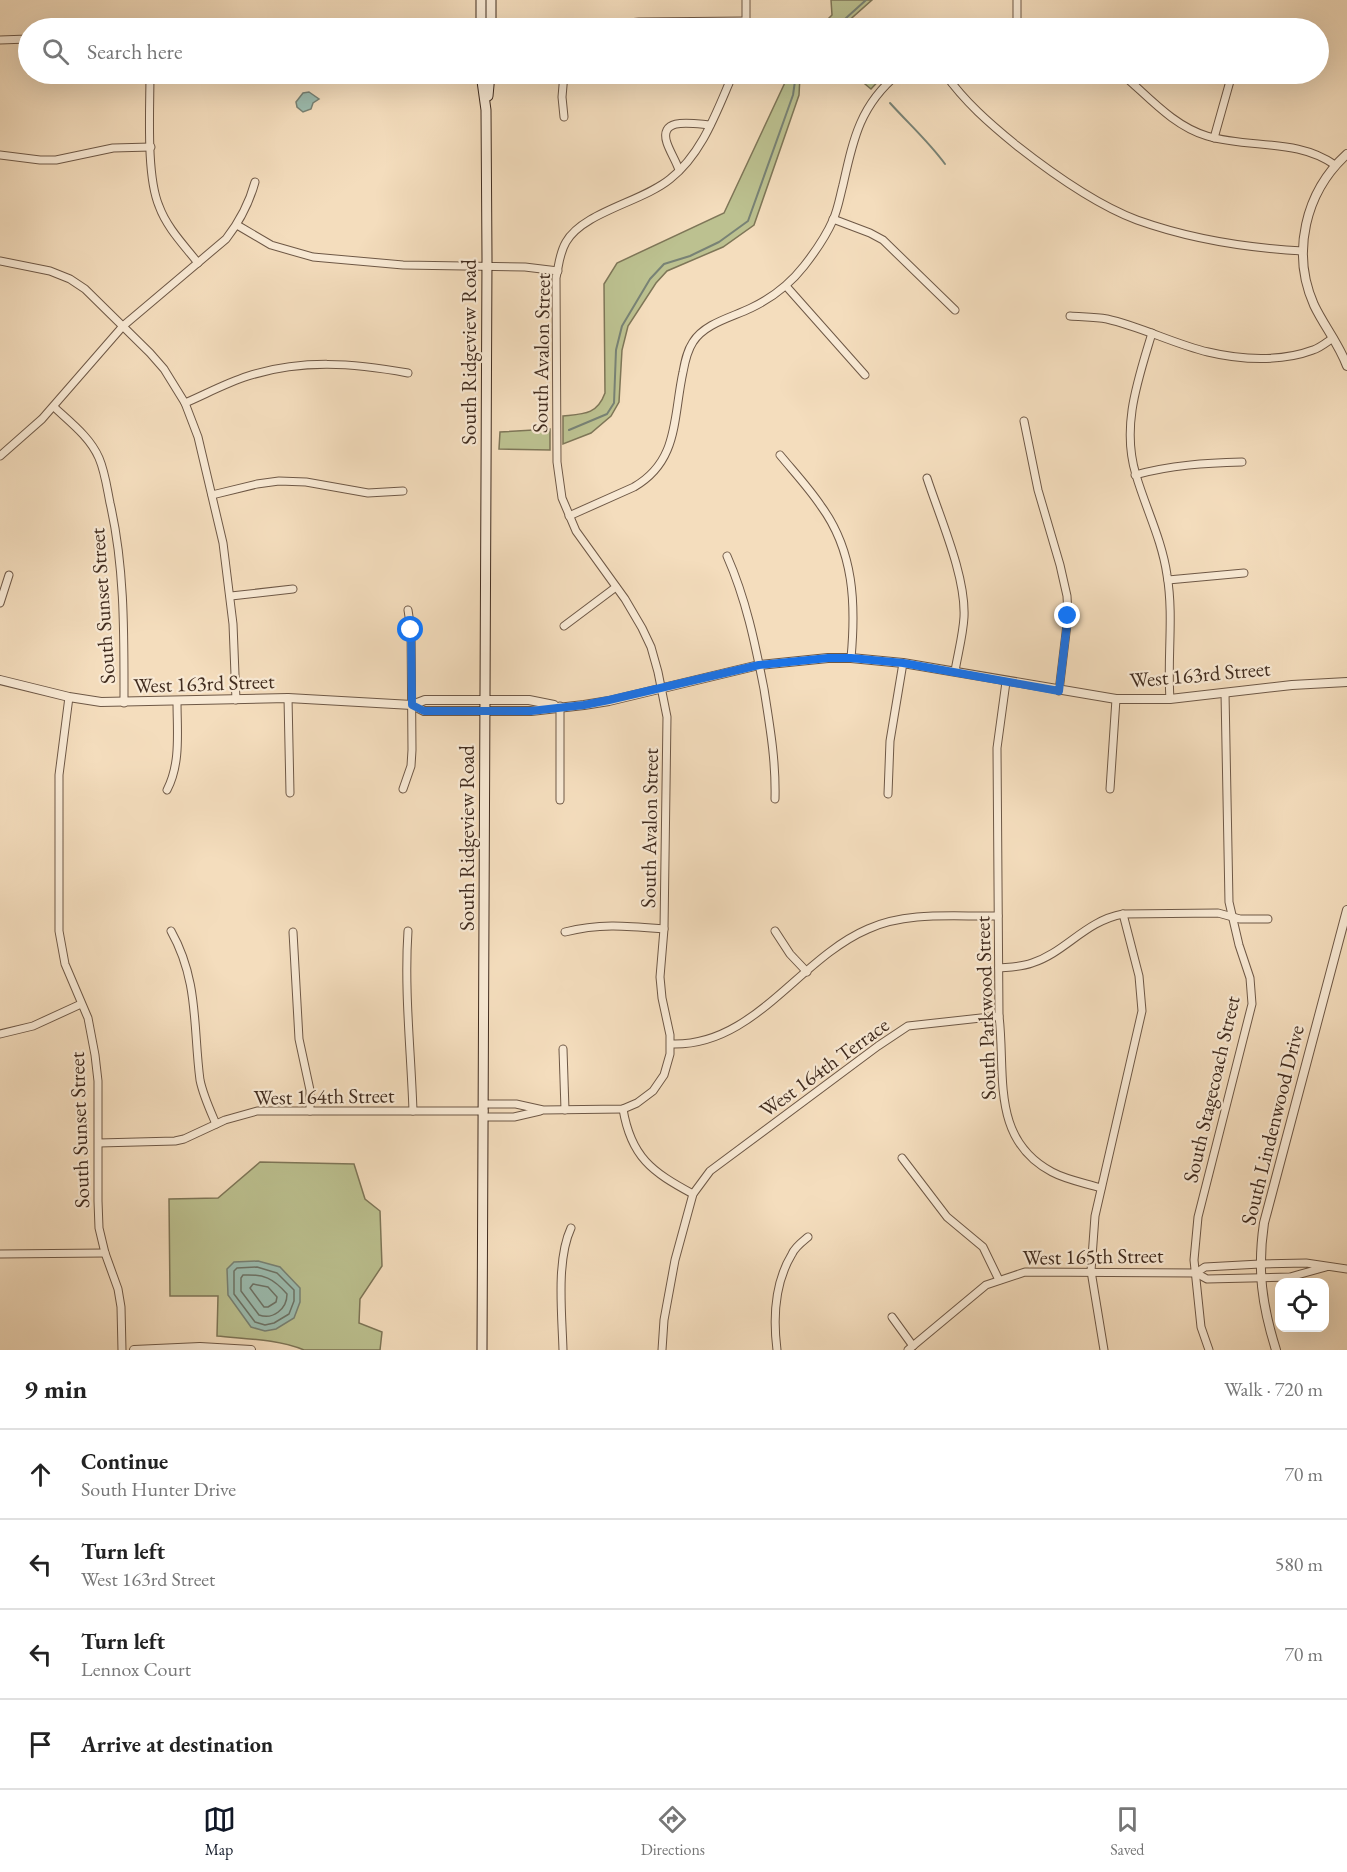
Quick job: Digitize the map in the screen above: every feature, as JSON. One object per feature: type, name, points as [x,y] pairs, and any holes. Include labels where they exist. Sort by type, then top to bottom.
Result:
[{"type":"main road","points":[[481,0],[481,18]]},
{"type":"main road","points":[[491,0],[491,18]]},
{"type":"main road","name":"South Ridgeview Road","points":[[482,84],[486,110]]},
{"type":"main road","name":"South Ridgeview Road","points":[[483,1350],[486,110],[489,84]]},
{"type":"street","points":[[746,0],[746,18]]},
{"type":"street","points":[[1017,0],[1017,18]]},
{"type":"street","points":[[0,40],[18,39]]},
{"type":"street","points":[[150,84],[153,182],[159,207],[170,227],[198,263]]},
{"type":"street","points":[[563,84],[564,117]]},
{"type":"street","name":"South Avalon Street","points":[[671,1044],[660,977],[664,929],[668,730],[662,688],[651,647],[633,613],[581,538],[562,498],[557,472],[558,271],[559,257],[566,241],[578,227],[646,195],[680,170],[703,140],[728,84]]},
{"type":"street","points":[[569,516],[634,488],[651,476],[665,459],[669,449],[686,359],[694,339],[707,329],[752,308],[786,286],[814,254],[833,219],[861,118],[886,84]]},
{"type":"street","points":[[952,84],[965,101],[1027,153],[1078,189],[1135,219],[1197,238],[1261,249],[1303,251]]},
{"type":"street","points":[[1133,84],[1173,120],[1195,131],[1238,143],[1302,149],[1335,165]]},
{"type":"street","points":[[1214,138],[1229,84]]},
{"type":"street","points":[[680,170],[668,145],[667,129],[677,124],[710,125]]},
{"type":"street","points":[[0,155],[56,160],[113,148],[151,147]]},
{"type":"street","points":[[1347,154],[1335,165],[1309,211],[1303,251],[1303,268],[1309,292],[1347,366]]},
{"type":"street","points":[[0,456],[54,407],[123,326],[144,306],[221,244],[237,225],[248,206],[255,182]]},
{"type":"street","points":[[833,219],[883,240],[956,310]]},
{"type":"street","points":[[237,225],[271,245],[313,257],[403,266],[525,267],[558,271]]},
{"type":"street","points":[[0,261],[50,271],[70,279],[85,289],[164,369],[185,404],[198,437],[223,543],[231,596],[236,700]]},
{"type":"street","points":[[786,286],[865,375]]},
{"type":"street","points":[[1070,316],[1104,319],[1208,352],[1270,358],[1293,356],[1315,350],[1333,338]]},
{"type":"street","points":[[1152,333],[1135,389],[1130,419],[1130,447],[1135,475],[1152,520],[1168,580],[1171,610],[1168,676],[1170,699]]},
{"type":"street","points":[[185,404],[247,376],[289,366],[354,364],[408,373]]},
{"type":"street","name":"South Sunset Street","points":[[54,407],[89,442],[99,458],[107,489],[118,541],[122,579],[124,703]]},
{"type":"street","points":[[1024,421],[1040,498],[1067,596],[1068,616],[1059,691]]},
{"type":"street","points":[[780,456],[822,507],[838,535],[850,570],[853,590],[854,628],[851,658]]},
{"type":"street","points":[[1135,475],[1197,463],[1242,462]]},
{"type":"street","points":[[927,478],[951,550],[963,601],[962,633],[955,671]]},
{"type":"street","points":[[212,495],[279,481],[306,482],[368,493],[403,491]]},
{"type":"street","points":[[727,556],[744,597],[759,665],[774,747],[775,799]]},
{"type":"street","points":[[1168,580],[1244,573]]},
{"type":"street","points":[[0,603],[9,575]]},
{"type":"street","points":[[564,626],[616,587]]},
{"type":"street","points":[[231,596],[293,590]]},
{"type":"street","points":[[403,789],[411,766],[411,630],[408,610]]},
{"type":"street","name":"West 163rd Street","points":[[0,680],[69,697],[101,702],[288,698],[412,705],[424,711],[531,711],[609,700],[759,665],[794,660],[851,658],[955,671],[1006,682],[1116,699],[1170,699],[1312,683],[1347,682]]},
{"type":"street","points":[[888,794],[890,741],[903,663]]},
{"type":"street","name":"South Parkwood Street","points":[[1006,682],[997,748],[999,1016],[1003,1099],[1014,1134],[1035,1159],[1051,1172],[1101,1188]]},
{"type":"street","name":"South Stagecoach Street","points":[[1209,1350],[1201,1327],[1194,1260],[1198,1217],[1252,1004],[1250,978],[1231,916],[1227,862],[1225,693]]},
{"type":"street","name":"South Sunset Street","points":[[69,697],[59,766],[58,916],[64,964],[88,1018],[95,1055],[98,1080],[99,1228],[118,1289],[121,1307],[122,1350]]},
{"type":"street","points":[[288,698],[290,793]]},
{"type":"street","points":[[1110,789],[1116,699]]},
{"type":"street","name":"West 163rd Street","points":[[412,705],[425,700],[529,700],[560,706]]},
{"type":"street","points":[[167,790],[175,775],[177,760],[177,701]]},
{"type":"street","points":[[560,706],[560,800]]},
{"type":"street","name":"South Lindenwood Drive","points":[[1276,1350],[1264,1309],[1261,1278],[1260,1250],[1264,1223],[1347,910]]},
{"type":"street","points":[[999,968],[1032,963],[1047,956],[1096,922],[1110,916],[1218,913],[1240,919],[1268,919]]},
{"type":"street","points":[[1104,1350],[1091,1271],[1095,1216],[1142,1011],[1139,976],[1123,914]]},
{"type":"street","points":[[671,1044],[692,1043],[717,1036],[758,1011],[843,942],[882,923],[902,918],[998,916]]},
{"type":"street","points":[[565,932],[588,926],[605,925],[664,929]]},
{"type":"street","points":[[171,931],[179,946],[192,989],[201,1082],[216,1124]]},
{"type":"street","points":[[408,931],[407,989],[413,1111]]},
{"type":"street","points":[[775,931],[790,954],[807,972]]},
{"type":"street","points":[[293,932],[299,1039],[310,1090],[310,1111]]},
{"type":"street","points":[[0,1034],[33,1026],[81,1004]]},
{"type":"street","name":"West 164th Terrace","points":[[693,1194],[711,1171],[878,1046],[909,1026],[999,1016]]},
{"type":"street","name":"West 164th Street","points":[[484,1111],[516,1104],[543,1110],[623,1109],[637,1103],[653,1091],[659,1083],[668,1064],[671,1044]]},
{"type":"street","points":[[563,1049],[564,1110]]},
{"type":"street","points":[[623,1109],[631,1139],[646,1162],[657,1174],[693,1194],[675,1260],[663,1320],[662,1350]]},
{"type":"street","name":"West 164th Street","points":[[99,1143],[175,1141],[216,1124],[257,1111],[484,1111],[514,1117],[543,1110]]},
{"type":"street","points":[[902,1158],[947,1217],[982,1247],[999,1281]]},
{"type":"street","points":[[563,1350],[562,1299],[565,1242],[571,1228]]},
{"type":"street","points":[[777,1350],[776,1305],[782,1277],[792,1252],[807,1237]]},
{"type":"street","points":[[0,1254],[105,1253]]},
{"type":"street","name":"West 165th Street","points":[[1196,1273],[1205,1267],[1260,1264],[1306,1263],[1347,1269]]},
{"type":"street","name":"West 165th Street","points":[[910,1348],[986,1285],[1026,1272],[1196,1273],[1207,1280],[1290,1277],[1326,1267]]},
{"type":"street","points":[[892,1317],[910,1348]]},
{"type":"street","points":[[134,1350],[200,1347],[251,1350]]},
{"type":"green space","points":[[831,0],[872,0],[852,18],[829,18],[832,15]]},
{"type":"green space","points":[[784,84],[800,84],[799,95],[754,225],[723,247],[667,271],[656,283],[628,326],[622,350],[619,402],[611,416],[591,433],[563,444],[563,416],[588,412],[598,406],[605,393],[604,284],[617,263],[724,213]]},
{"type":"green space","points":[[865,84],[876,84],[871,89]]},
{"type":"green space","points":[[550,429],[550,450],[499,449],[500,432]]},
{"type":"green space","points":[[260,1162],[354,1164],[365,1199],[380,1211],[382,1266],[360,1299],[359,1323],[382,1332],[380,1350],[304,1350],[272,1342],[217,1336],[218,1296],[170,1296],[169,1199],[218,1198]]},
{"type":"water","points":[[309,92],[319,99],[313,103],[311,109],[303,112],[297,107],[296,102],[303,93]]},
{"type":"water","points":[[258,1261],[280,1267],[300,1288],[300,1302],[294,1318],[276,1329],[265,1331],[251,1327],[228,1295],[227,1269],[234,1262]]},
{"type":"waterway","points":[[846,18],[866,0]]},
{"type":"waterway","points":[[569,430],[607,414],[614,403],[616,350],[622,326],[650,279],[664,264],[690,256],[719,242],[748,221],[793,95],[795,84]]},
{"type":"waterway","points":[[890,103],[945,164]]},
{"type":"route","points":[[411,630],[412,705],[424,711],[531,711],[609,700],[759,665],[828,658],[903,663],[1059,691],[1068,616]]}]
